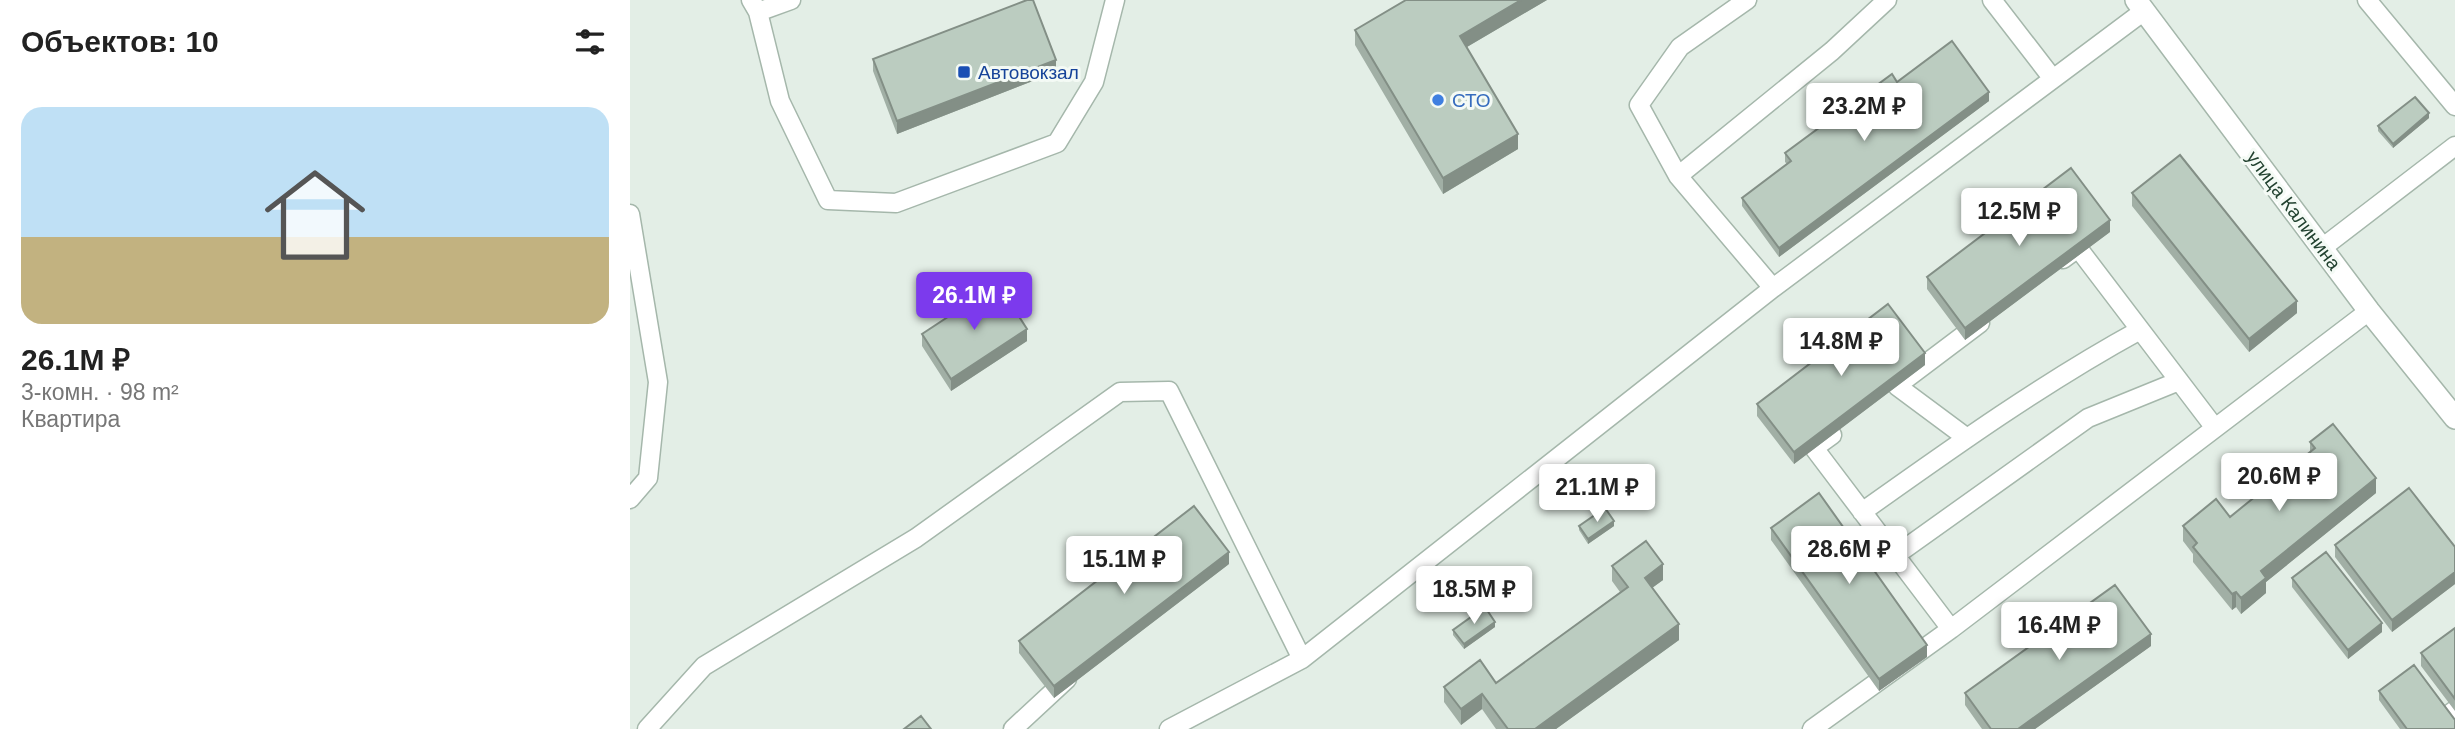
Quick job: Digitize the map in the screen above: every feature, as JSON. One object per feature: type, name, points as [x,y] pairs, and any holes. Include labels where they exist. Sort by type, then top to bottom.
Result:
[{"type":"street","name":"улица Калинина","points":[[2140,6],[2369,311],[2455,418]]},
{"type":"lane","points":[[791,0],[754,6],[780,101],[828,200],[896,203],[1057,144],[1094,82],[1115,0]]},
{"type":"lane","points":[[1747,0],[1680,47],[1639,105],[1678,176],[1773,288]]},
{"type":"lane","points":[[1678,176],[1832,51],[1887,0]]},
{"type":"lane","points":[[1992,0],[2053,79]]},
{"type":"lane","points":[[2367,0],[2455,106]]},
{"type":"lane","points":[[1169,729],[1301,659],[1773,288],[2053,79],[2140,6]]},
{"type":"lane","points":[[2322,248],[2455,146]]},
{"type":"lane","points":[[630,214],[658,382],[648,478],[630,499]]},
{"type":"lane","points":[[2046,272],[2078,248],[2215,428]]},
{"type":"lane","points":[[1812,729],[1951,629],[2369,311]]},
{"type":"lane","points":[[1967,438],[1892,389],[1993,313]]},
{"type":"lane","points":[[1862,512],[1967,438],[2100,352],[2140,330]]},
{"type":"lane","points":[[1896,555],[2088,418],[2179,381]]},
{"type":"lane","points":[[647,729],[704,666],[916,538],[1120,392],[1169,391],[1237,543],[1301,659]]},
{"type":"lane","points":[[1845,425],[1814,448],[1951,629]]},
{"type":"lane","points":[[1013,729],[1082,666]]},
{"type":"lane","points":[[2430,729],[2455,710]]},
{"type":"building","name":"Автовокзал","points":[[1033,0],[1056,60],[897,121],[873,59]]},
{"type":"building","name":"СТО","points":[[1406,0],[1521,0],[1460,36],[1518,134],[1443,178],[1355,30]]},
{"type":"building","points":[[1952,41],[1989,92],[1779,248],[1742,198],[1791,161],[1785,153],[1892,74],[1897,82]]},
{"type":"building","points":[[2415,97],[2429,113],[2393,144],[2378,126]]},
{"type":"building","points":[[2180,155],[2297,301],[2249,339],[2132,193]]},
{"type":"building","points":[[2071,168],[2110,220],[1965,328],[1927,277]]},
{"type":"building","points":[[998,284],[1027,329],[951,379],[922,334]]},
{"type":"building","points":[[1888,304],[1925,353],[1794,452],[1757,404]]},
{"type":"building","points":[[2333,424],[2376,478],[2261,571],[2266,578],[2241,598],[2236,592],[2232,594],[2193,547],[2197,543],[2183,526],[2216,499],[2230,517],[2315,448],[2310,442]]},
{"type":"building","points":[[2409,488],[2455,547],[2455,572],[2392,620],[2335,545]]},
{"type":"building","points":[[1819,493],[1927,645],[1879,679],[1771,528]]},
{"type":"building","points":[[1194,506],[1229,552],[1054,686],[1019,641]]},
{"type":"building","points":[[1605,508],[1614,521],[1588,539],[1579,526]]},
{"type":"building","points":[[1646,541],[1663,564],[1645,578],[1679,624],[1535,729],[1508,729],[1482,694],[1461,709],[1444,687],[1480,660],[1496,683],[1628,587],[1612,566]]},
{"type":"building","points":[[2326,552],[2382,623],[2348,650],[2292,578]]},
{"type":"building","points":[[2115,585],[2151,634],[2018,729],[1991,729],[1965,693]]},
{"type":"building","points":[[1485,607],[1495,622],[1464,644],[1453,630]]},
{"type":"building","points":[[2455,628],[2455,699],[2421,653]]},
{"type":"building","points":[[2414,665],[2455,720],[2455,729],[2407,729],[2379,691]]},
{"type":"building","points":[[921,716],[931,729],[904,729]]},
{"type":"place","name":"Автовокзал","points":[[964,72]]},
{"type":"place","name":"СТО","points":[[1438,100]]}]
